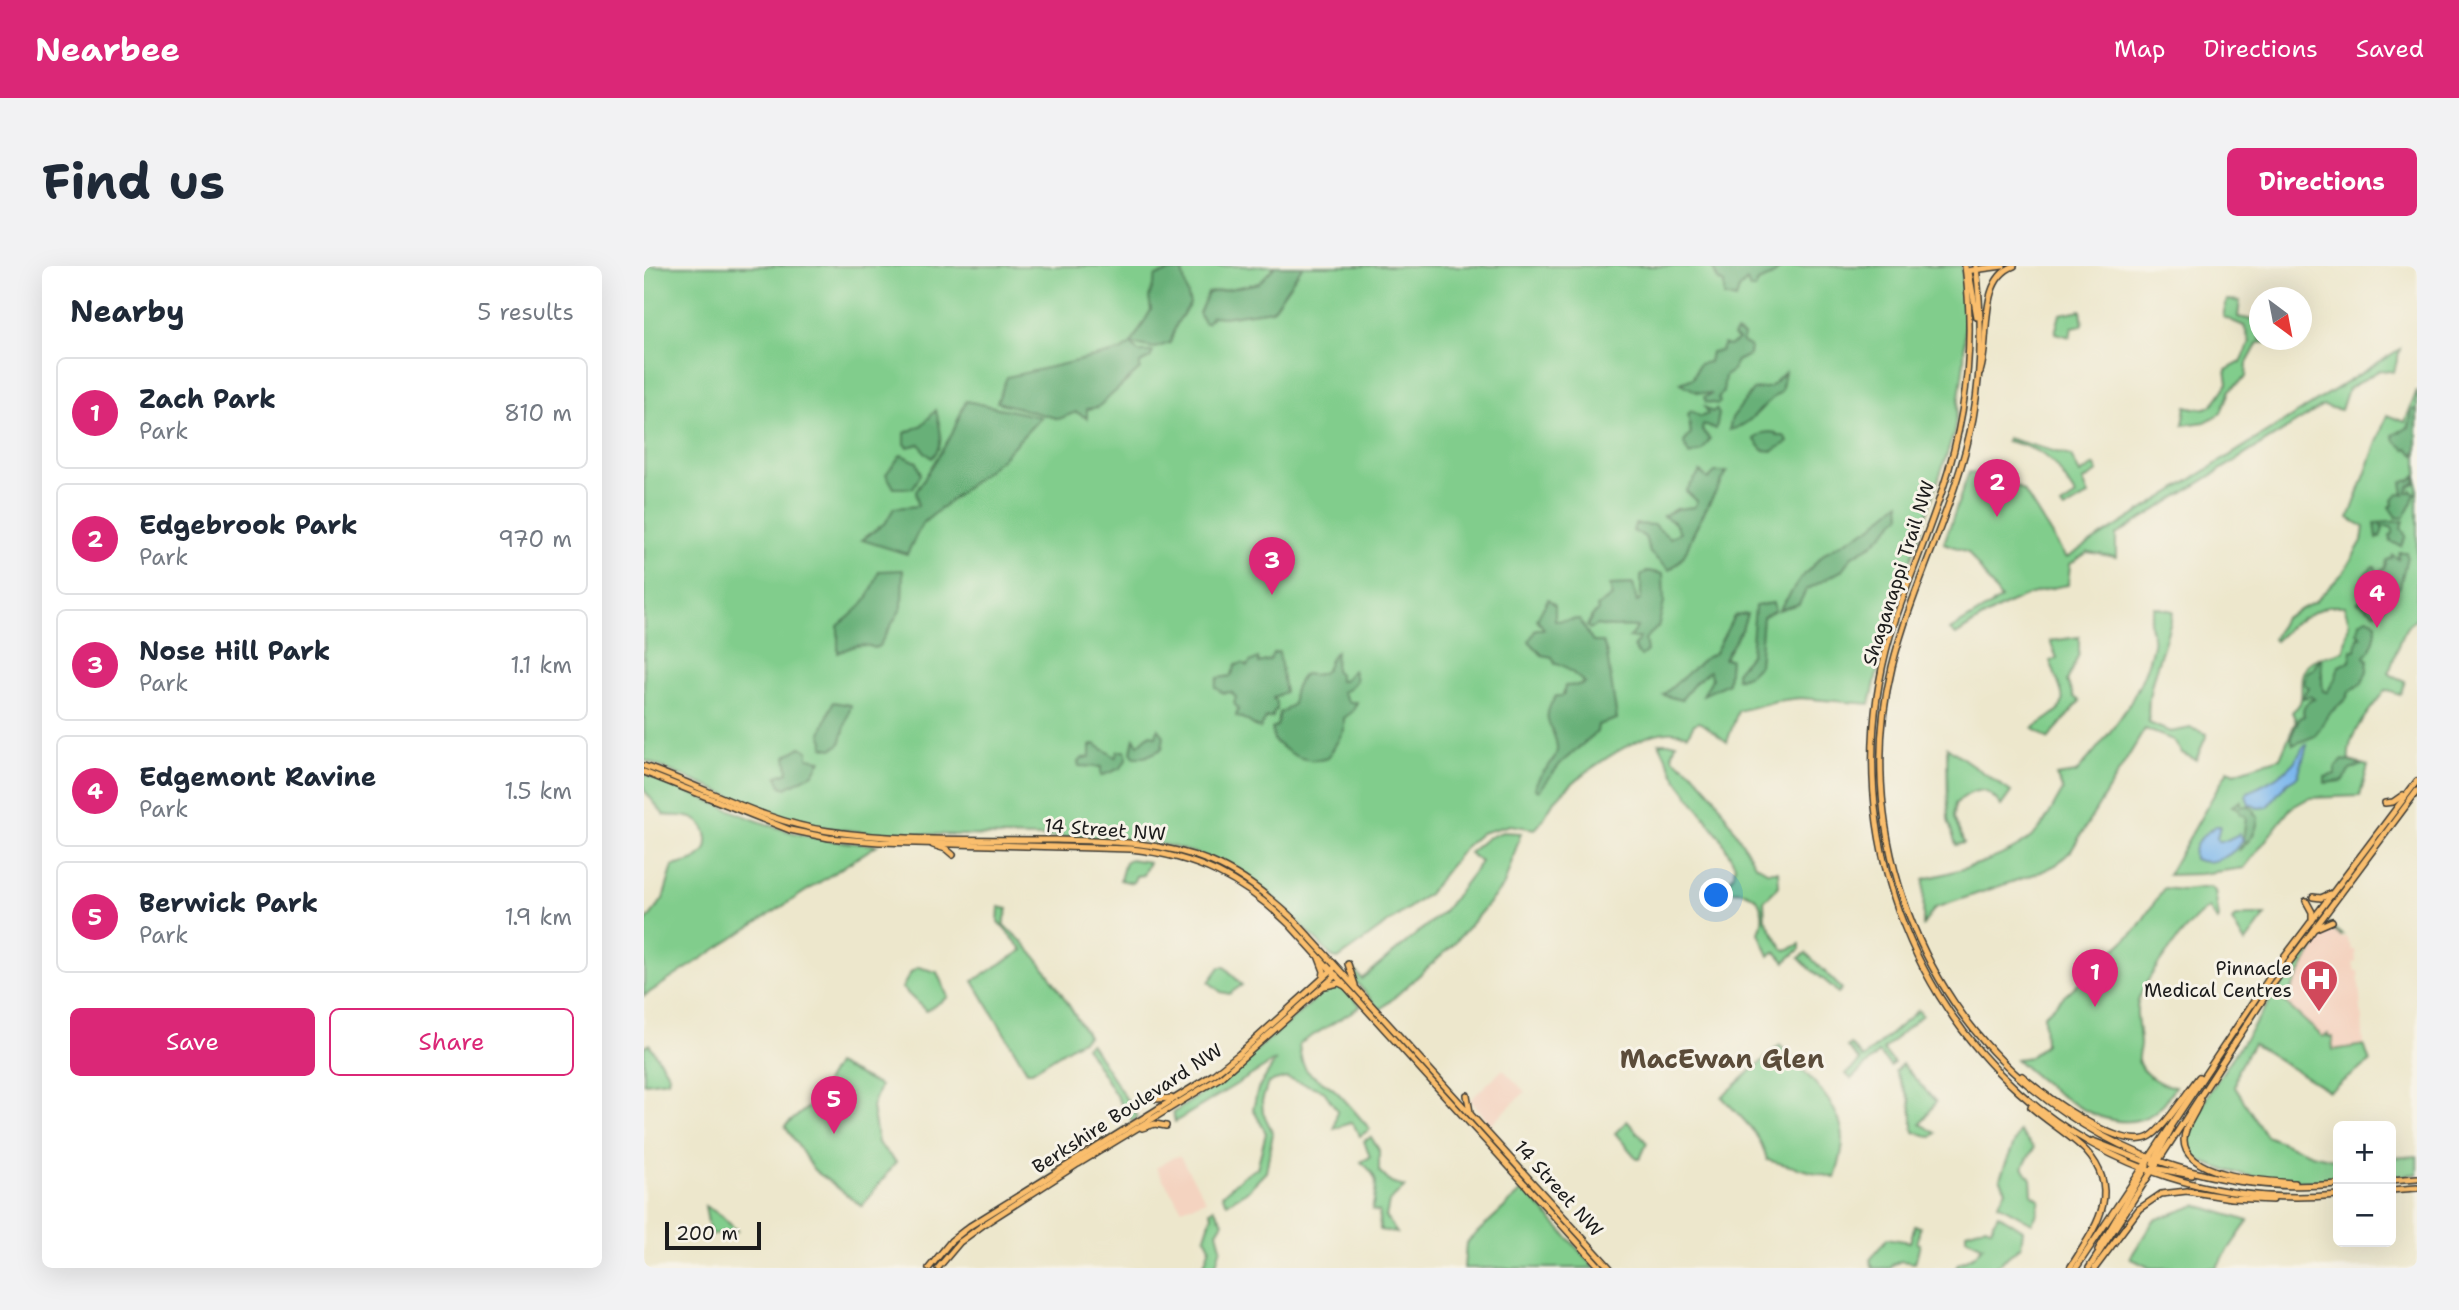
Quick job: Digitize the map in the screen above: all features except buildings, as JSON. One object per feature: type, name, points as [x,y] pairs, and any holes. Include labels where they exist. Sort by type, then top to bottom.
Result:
[{"type":"main road","points":[[1971,268],[2003,266]]},
{"type":"main road","points":[[1978,378],[1992,287],[1999,275],[2014,266]]},
{"type":"main road","name":"Shaganappi Trail NW","points":[[1971,268],[1980,330],[1978,378],[1972,419],[1957,478],[1917,585],[1892,668],[1886,700],[1882,791],[1892,860],[1900,890],[1920,942],[1942,983],[1965,1017],[2003,1062],[2024,1083],[2070,1118],[2182,1182],[2237,1194],[2298,1198],[2333,1195]]},
{"type":"main road","name":"Shaganappi Trail NW","points":[[1971,268],[1969,355],[1962,417],[1944,485],[1891,635],[1875,709],[1872,754],[1882,863],[1908,938],[1924,973],[1978,1049],[2010,1084],[2074,1134],[2149,1165]]},
{"type":"main road","name":"14 Street NW","points":[[644,766],[778,819],[825,831],[1131,843],[1173,849],[1213,862],[1253,885],[1282,908],[1348,987],[1601,1268]]},
{"type":"main road","name":"14 Street NW","points":[[644,772],[754,816],[808,834],[848,841],[1131,849],[1181,858],[1210,868],[1249,890],[1356,988],[1611,1268]]},
{"type":"main road","points":[[2076,1268],[2201,1095],[2273,984],[2414,790],[2417,781]]},
{"type":"main road","points":[[2385,803],[2393,802],[2414,790]]},
{"type":"main road","points":[[2089,1268],[2174,1120],[2274,971],[2414,790]]},
{"type":"main road","points":[[931,843],[953,855]]},
{"type":"main road","points":[[2312,921],[2309,899],[2322,898],[2336,890]]},
{"type":"main road","points":[[2313,930],[2332,921]]},
{"type":"main road","points":[[1318,956],[1324,971],[1323,978]]},
{"type":"main road","points":[[1348,964],[1356,988]]},
{"type":"main road","name":"Berkshire Boulevard NW","points":[[929,1268],[951,1241],[970,1226],[1227,1065],[1323,978],[1336,970]]},
{"type":"main road","name":"Berkshire Boulevard NW","points":[[938,1268],[960,1242],[983,1225],[1221,1077],[1325,986],[1336,970]]},
{"type":"main road","points":[[1325,986],[1339,983],[1348,987]]},
{"type":"main road","points":[[2003,1062],[2076,1114],[2110,1133],[2126,1140],[2137,1141],[2150,1137],[2159,1128],[2216,1059]]},
{"type":"main road","points":[[2010,1084],[2034,1110],[2085,1150],[2099,1168],[2105,1201],[2099,1218],[2070,1268]]},
{"type":"main road","points":[[1157,1099],[1181,1095]]},
{"type":"main road","points":[[1468,1095],[1471,1115]]},
{"type":"main road","points":[[2201,1095],[2185,1132],[2184,1144],[2192,1160],[2209,1170],[2322,1186]]},
{"type":"main road","points":[[1132,1131],[1155,1124],[1166,1126]]},
{"type":"main road","points":[[2149,1165],[2212,1178],[2278,1186],[2333,1185]]},
{"type":"main road","points":[[2396,1180],[2417,1178]]},
{"type":"main road","points":[[2396,1190],[2417,1188]]},
{"type":"main road","points":[[2095,1268],[2139,1209],[2161,1194],[2187,1191],[2231,1198],[2298,1198]]},
{"type":"shaded area","points":[[2331,930],[2339,933],[2341,938],[2346,937],[2352,950],[2355,950],[2356,962],[2353,963],[2355,971],[2358,971],[2364,1045],[2333,1050],[2332,1037],[2327,1037],[2328,1034],[2323,1038],[2284,1002],[2320,936]]},
{"type":"shaded area","points":[[1503,1069],[1525,1092],[1491,1124],[1470,1100]]},
{"type":"shaded area","points":[[1174,1157],[1180,1157],[1206,1200],[1182,1209],[1156,1168]]},
{"type":"green space","points":[[644,266],[1962,266],[1964,362],[1954,433],[1886,635],[1870,704],[1800,698],[1776,701],[1738,711],[1727,742],[1700,722],[1694,724],[1688,735],[1667,732],[1639,740],[1607,758],[1566,789],[1535,829],[1510,825],[1481,833],[1464,848],[1428,894],[1338,959],[1333,958],[1266,892],[1220,863],[1193,853],[1128,839],[872,833],[821,827],[778,816],[644,760]]},
{"type":"green space","points":[[1275,266],[1303,266],[1272,310],[1224,317],[1212,316],[1204,323],[1199,313],[1208,293],[1259,283]]},
{"type":"green space","points":[[1712,266],[1783,266],[1771,277],[1758,282],[1755,289],[1750,289],[1747,281],[1739,289],[1736,299],[1724,296],[1724,284],[1718,280]]},
{"type":"green space","points":[[1182,271],[1190,304],[1177,323],[1170,343],[1155,348],[1132,344],[1138,352],[1153,352],[1150,358],[1140,363],[1140,369],[1098,407],[1087,409],[1087,418],[1076,412],[1059,419],[997,402],[1007,377],[1120,351],[1131,344],[1151,310],[1149,297],[1156,276]]},
{"type":"green space","points":[[2227,300],[2240,301],[2238,317],[2249,319],[2249,340],[2244,326],[2223,317]]},
{"type":"green space","points":[[2081,310],[2083,325],[2072,327],[2070,337],[2055,333],[2060,314]]},
{"type":"green space","points":[[1736,332],[1744,336],[1742,342],[1750,346],[1749,355],[1737,361],[1731,372],[1725,376],[1723,392],[1718,398],[1720,402],[1706,402],[1704,397],[1712,394],[1697,392],[1681,383],[1693,378],[1699,364],[1709,362],[1711,352],[1720,351],[1724,344],[1729,346],[1738,340],[1733,336]]},
{"type":"green space","points":[[2249,345],[2249,350],[2254,350],[2247,363],[2246,377],[2229,391],[2221,413],[2205,422],[2183,425],[2186,406],[2202,409],[2212,405],[2228,383],[2226,370],[2241,362]]},
{"type":"green space","points":[[2400,349],[2394,372],[2380,370],[2348,389],[2341,410],[2323,406],[2116,535],[2116,557],[2088,552],[2070,564],[2068,585],[2037,592],[2009,603],[1956,635],[1950,630],[2001,599],[1968,552],[1944,543],[1969,472],[2009,482],[2024,491],[2066,558]]},
{"type":"green space","points":[[1785,372],[1781,392],[1744,424],[1729,430],[1732,418],[1753,390],[1770,387]]},
{"type":"green space","points":[[2417,390],[2417,618],[2402,635],[2389,672],[2405,681],[2400,695],[2385,690],[2360,723],[2351,741],[2349,761],[2368,766],[2360,796],[2309,798],[2291,808],[2244,868],[2168,875],[2228,770],[2234,773],[2280,758],[2296,721],[2292,712],[2300,703],[2302,676],[2307,666],[2315,659],[2344,650],[2349,622],[2344,606],[2327,606],[2294,623],[2275,641],[2273,639],[2284,618],[2315,602],[2343,573],[2362,541],[2364,527],[2349,518],[2387,415],[2405,422]]},
{"type":"green space","points":[[966,401],[1041,417],[1001,459],[922,524],[907,554],[862,540],[886,522],[894,508],[918,506],[916,492],[952,434]]},
{"type":"green space","points":[[1705,407],[1712,412],[1716,409],[1719,414],[1716,429],[1703,425],[1702,430],[1710,439],[1702,451],[1689,455],[1684,442],[1691,434],[1688,414],[1691,411],[1701,417],[1708,414]]},
{"type":"green space","points":[[2417,409],[2415,455],[2395,441],[2393,435],[2409,427],[2412,410]]},
{"type":"green space","points":[[936,410],[940,441],[932,458],[920,444],[908,447],[905,444],[905,433],[922,425]]},
{"type":"green space","points":[[1770,432],[1784,436],[1788,442],[1773,451],[1763,450],[1754,439]]},
{"type":"green space","points":[[2007,438],[2071,456],[2080,474],[2094,465],[2098,472],[2083,481],[2089,495],[2064,510],[2061,506],[2076,496],[2056,466],[2041,453],[2006,441]]},
{"type":"green space","points":[[901,455],[917,462],[921,474],[913,488],[894,488],[886,474]]},
{"type":"green space","points":[[1700,472],[1708,479],[1715,472],[1727,472],[1683,556],[1669,570],[1650,553],[1645,537],[1633,531],[1635,524],[1654,525],[1670,538],[1680,532],[1674,522],[1663,516],[1676,509],[1694,507],[1697,501],[1686,491]]},
{"type":"green space","points":[[2417,474],[2415,483],[2409,486],[2407,492],[2411,490],[2415,493],[2409,510],[2403,518],[2396,517],[2389,507],[2393,505],[2392,500],[2398,493],[2404,494],[2402,482],[2411,480]]},
{"type":"green space","points":[[1900,502],[1901,515],[1872,545],[1852,556],[1841,571],[1806,590],[1799,604],[1779,610],[1801,578],[1826,552],[1870,528]]},
{"type":"green space","points":[[2404,521],[2401,528],[2406,536],[2401,546],[2391,542],[2391,527],[2381,526],[2383,529],[2377,539],[2375,523]]},
{"type":"green space","points":[[2399,552],[2406,552],[2407,556],[2400,587],[2389,595],[2389,600],[2382,610],[2375,613],[2358,602],[2366,594],[2359,585],[2363,584],[2363,576],[2373,566],[2377,572],[2384,569],[2387,560],[2393,555],[2398,559]]},
{"type":"green space","points":[[903,570],[902,607],[879,646],[856,646],[838,653],[838,626],[864,603],[879,571]]},
{"type":"green space","points":[[1648,571],[1663,574],[1664,603],[1658,627],[1645,639],[1647,651],[1641,656],[1634,646],[1640,638],[1629,638],[1637,627],[1597,625],[1590,629],[1587,626],[1598,611],[1597,607],[1612,596],[1610,585],[1633,584],[1637,602],[1641,599],[1641,576]]},
{"type":"green space","points":[[1548,599],[1555,605],[1555,621],[1579,619],[1593,642],[1603,642],[1617,719],[1598,725],[1597,732],[1561,763],[1539,791],[1535,789],[1536,783],[1553,761],[1557,750],[1548,719],[1550,705],[1556,696],[1563,696],[1565,686],[1585,683],[1564,666],[1555,664],[1552,657],[1542,655],[1529,641],[1536,629],[1544,629],[1537,619]]},
{"type":"green space","points":[[1773,603],[1775,610],[1763,617],[1759,665],[1750,674],[1737,679],[1736,672],[1751,654],[1755,606]]},
{"type":"green space","points":[[2154,607],[2173,611],[2150,695],[2149,723],[2170,732],[2191,728],[2207,734],[2196,760],[2182,753],[2173,740],[2145,729],[2071,851],[2056,865],[1935,908],[1923,925],[1924,879],[1986,861],[2030,838],[2043,824],[2063,790],[2056,776],[2076,773],[2124,713],[2148,663],[2153,641],[2150,623]]},
{"type":"green space","points":[[1747,614],[1742,629],[1724,659],[1730,659],[1728,683],[1703,695],[1712,679],[1709,671],[1681,700],[1663,695],[1705,658],[1715,653],[1734,616]]},
{"type":"green space","points":[[2366,618],[2376,623],[2376,628],[2374,642],[2365,657],[2368,660],[2367,671],[2362,683],[2349,692],[2346,699],[2328,715],[2315,736],[2293,745],[2291,737],[2299,718],[2304,716],[2305,705],[2314,699],[2310,696],[2303,698],[2309,688],[2304,684],[2306,673],[2321,660],[2323,691],[2327,692],[2339,666],[2350,661],[2352,650],[2356,650],[2358,637],[2361,637],[2357,633],[2360,622]]},
{"type":"green space","points":[[2079,637],[2079,654],[2067,681],[2074,697],[2080,701],[2048,739],[2033,728],[2055,713],[2062,701],[2050,661],[2057,658],[2050,641]]},
{"type":"green space","points":[[1336,651],[1335,670],[1339,674],[1339,681],[1343,681],[1353,670],[1356,680],[1349,689],[1342,692],[1349,702],[1357,702],[1353,711],[1344,718],[1344,730],[1328,758],[1313,760],[1299,757],[1274,741],[1272,728],[1277,726],[1280,712],[1293,704],[1294,692],[1301,677],[1304,674],[1323,672]]},
{"type":"green space","points":[[1279,652],[1285,692],[1273,698],[1277,702],[1277,710],[1274,711],[1273,717],[1266,718],[1260,729],[1236,716],[1236,697],[1231,692],[1223,693],[1215,687],[1218,678],[1231,676],[1236,665],[1242,663],[1247,666],[1258,658],[1259,663],[1270,660],[1273,653]]},
{"type":"green space","points":[[833,702],[851,705],[840,744],[832,749],[823,747],[821,733]]},
{"type":"green space","points":[[1158,728],[1164,736],[1162,749],[1145,757],[1134,757],[1131,752],[1134,738],[1138,745],[1150,734],[1156,737]]},
{"type":"green space","points":[[1659,743],[1676,743],[1672,756],[1693,772],[1714,796],[1755,864],[1767,871],[1778,871],[1779,886],[1764,901],[1765,919],[1783,949],[1800,944],[1800,949],[1785,962],[1777,953],[1773,952],[1769,956],[1759,933],[1762,910],[1757,900],[1744,892],[1723,891],[1734,874],[1735,865],[1720,837],[1677,780]]},
{"type":"green space","points":[[1095,744],[1115,758],[1118,751],[1125,751],[1127,758],[1121,768],[1101,776],[1101,767],[1079,766],[1078,762],[1090,757],[1090,746]]},
{"type":"green space","points":[[801,747],[808,751],[808,758],[821,760],[813,774],[786,788],[781,786],[777,776],[788,772],[786,756]]},
{"type":"green space","points":[[1947,747],[2011,792],[2001,806],[1985,791],[1968,794],[1955,804],[1954,818],[1964,843],[1956,845],[1948,820]]},
{"type":"green space","points":[[2343,760],[2363,765],[2350,770],[2342,781],[2325,783],[2325,777],[2335,774],[2335,768]]},
{"type":"green space","points":[[644,774],[786,830],[824,840],[877,845],[644,996],[644,924],[663,899],[673,866],[696,859],[706,848],[707,838],[703,827],[696,820],[664,815],[644,790]]},
{"type":"green space","points":[[2241,801],[2241,806],[2249,806],[2258,817],[2252,836],[2238,851],[2245,842],[2243,839],[2246,817],[2232,806]]},
{"type":"green space","points":[[1502,832],[1521,833],[1504,885],[1453,945],[1380,1010],[1356,982],[1351,966],[1362,979],[1444,911],[1481,862],[1469,853],[1487,838]]},
{"type":"green space","points":[[1130,859],[1149,862],[1143,875],[1136,876],[1133,883],[1120,880],[1125,862]]},
{"type":"green space","points":[[2210,887],[2215,891],[2219,919],[2217,921],[2209,908],[2191,924],[2161,962],[2138,1002],[2140,1065],[2152,1078],[2175,1086],[2159,1108],[2140,1119],[2119,1121],[2096,1115],[2052,1090],[2016,1059],[2030,1057],[2045,1044],[2044,1015],[2136,930],[2164,888],[2182,890]]},
{"type":"green space","points":[[999,907],[1008,909],[1003,925],[1017,936],[1040,962],[1088,1036],[1032,1071],[1027,1071],[973,981],[1023,950],[998,922]]},
{"type":"green space","points":[[2247,915],[2266,915],[2245,943],[2232,921]]},
{"type":"green space","points":[[2329,924],[2343,935],[2333,930],[2322,934],[2284,1002],[2323,1037],[2328,1034],[2328,1037],[2332,1037],[2333,1050],[2364,1045],[2370,1062],[2329,1091],[2253,1044],[2238,1069],[2235,1087],[2266,1136],[2312,1154],[2333,1159],[2333,1180],[2282,1180],[2245,1175],[2192,1157],[2186,1142],[2187,1135],[2210,1091],[2317,931]]},
{"type":"green space","points":[[1806,953],[1842,989],[1838,993],[1799,958]]},
{"type":"green space","points":[[918,967],[937,972],[948,997],[926,1011],[902,988],[911,972]]},
{"type":"green space","points":[[1220,967],[1225,967],[1242,985],[1229,994],[1221,992],[1209,982]]},
{"type":"green space","points":[[1339,985],[1361,1006],[1299,1044],[1301,1056],[1307,1071],[1337,1092],[1370,1129],[1360,1136],[1352,1122],[1334,1129],[1337,1110],[1323,1090],[1286,1078],[1268,1083],[1262,1101],[1263,1113],[1273,1133],[1266,1172],[1246,1192],[1227,1203],[1222,1195],[1243,1176],[1257,1168],[1266,1133],[1253,1109],[1258,1089],[1276,1060],[1175,1122],[1173,1113],[1224,1078],[1320,995]]},
{"type":"green space","points":[[1918,1010],[1922,1015],[1883,1050],[1894,1063],[1890,1066],[1879,1053],[1851,1079],[1846,1074],[1860,1061],[1847,1047],[1850,1044],[1863,1058]]},
{"type":"green space","points":[[1090,1043],[1138,1117],[1132,1121],[1085,1046]]},
{"type":"green space","points":[[649,1044],[669,1075],[668,1080],[644,1083],[644,1047]]},
{"type":"green space","points":[[1780,1045],[1820,1089],[1836,1114],[1843,1140],[1835,1178],[1767,1160],[1755,1133],[1722,1097]]},
{"type":"green space","points":[[836,1064],[880,1086],[872,1107],[878,1143],[896,1162],[862,1206],[814,1170],[785,1126],[813,1103]]},
{"type":"green space","points":[[1902,1064],[1936,1102],[1921,1124],[1936,1133],[1932,1137],[1914,1132],[1910,1100],[1895,1071]]},
{"type":"green space","points":[[1627,1121],[1647,1143],[1640,1159],[1637,1159],[1615,1133]]},
{"type":"green space","points":[[2019,1131],[2034,1148],[2023,1167],[2031,1179],[2032,1194],[2040,1200],[2032,1223],[1998,1204],[2006,1190],[2000,1178]]},
{"type":"green space","points":[[1371,1137],[1379,1150],[1379,1171],[1391,1183],[1405,1187],[1389,1202],[1386,1217],[1397,1233],[1380,1230],[1379,1212],[1372,1210],[1375,1178],[1361,1162],[1370,1157],[1364,1141]]},
{"type":"green space","points":[[2417,1156],[2417,1174],[2396,1176],[2396,1158]]},
{"type":"green space","points":[[1524,1189],[1595,1268],[1464,1268],[1466,1243]]},
{"type":"green space","points":[[2197,1205],[2248,1221],[2216,1268],[2150,1268],[2130,1258],[2154,1220]]},
{"type":"green space","points":[[705,1206],[721,1215],[737,1231],[710,1235]]},
{"type":"green space","points":[[1214,1208],[1223,1222],[1217,1232],[1221,1247],[1215,1268],[1203,1268],[1210,1247],[1205,1237],[1212,1215],[1210,1211]]},
{"type":"green space","points":[[1998,1214],[2023,1230],[2021,1246],[1994,1268],[1956,1268],[1983,1246],[1966,1238],[1966,1232],[1986,1226],[1991,1229]]},
{"type":"green space","points":[[1915,1225],[1920,1227],[1917,1243],[1920,1244],[1915,1263],[1901,1261],[1890,1268],[1873,1268],[1870,1260],[1887,1238],[1910,1242]]},
{"type":"water","points":[[2307,745],[2298,776],[2287,783],[2267,807],[2258,808],[2249,804],[2246,796],[2248,792],[2287,769]]},
{"type":"water","points":[[2216,826],[2220,826],[2218,841],[2225,841],[2239,834],[2243,839],[2228,855],[2215,861],[2194,859],[2197,844]]},
{"type":"place","name":"Edgebrook Park","points":[[1997,517]]},
{"type":"place","name":"Nose Hill Park","points":[[1272,595]]},
{"type":"place","name":"Edgemont Ravine","points":[[2377,628]]},
{"type":"place","name":"Zach Park","points":[[2095,1007]]},
{"type":"place","name":"Pinnacle Medical Centres","points":[[2319,1013]]},
{"type":"place","name":"Berwick Park","points":[[834,1134]]},
{"type":"district","name":"MacEwan Glen","points":[[1722,1059]]}]
